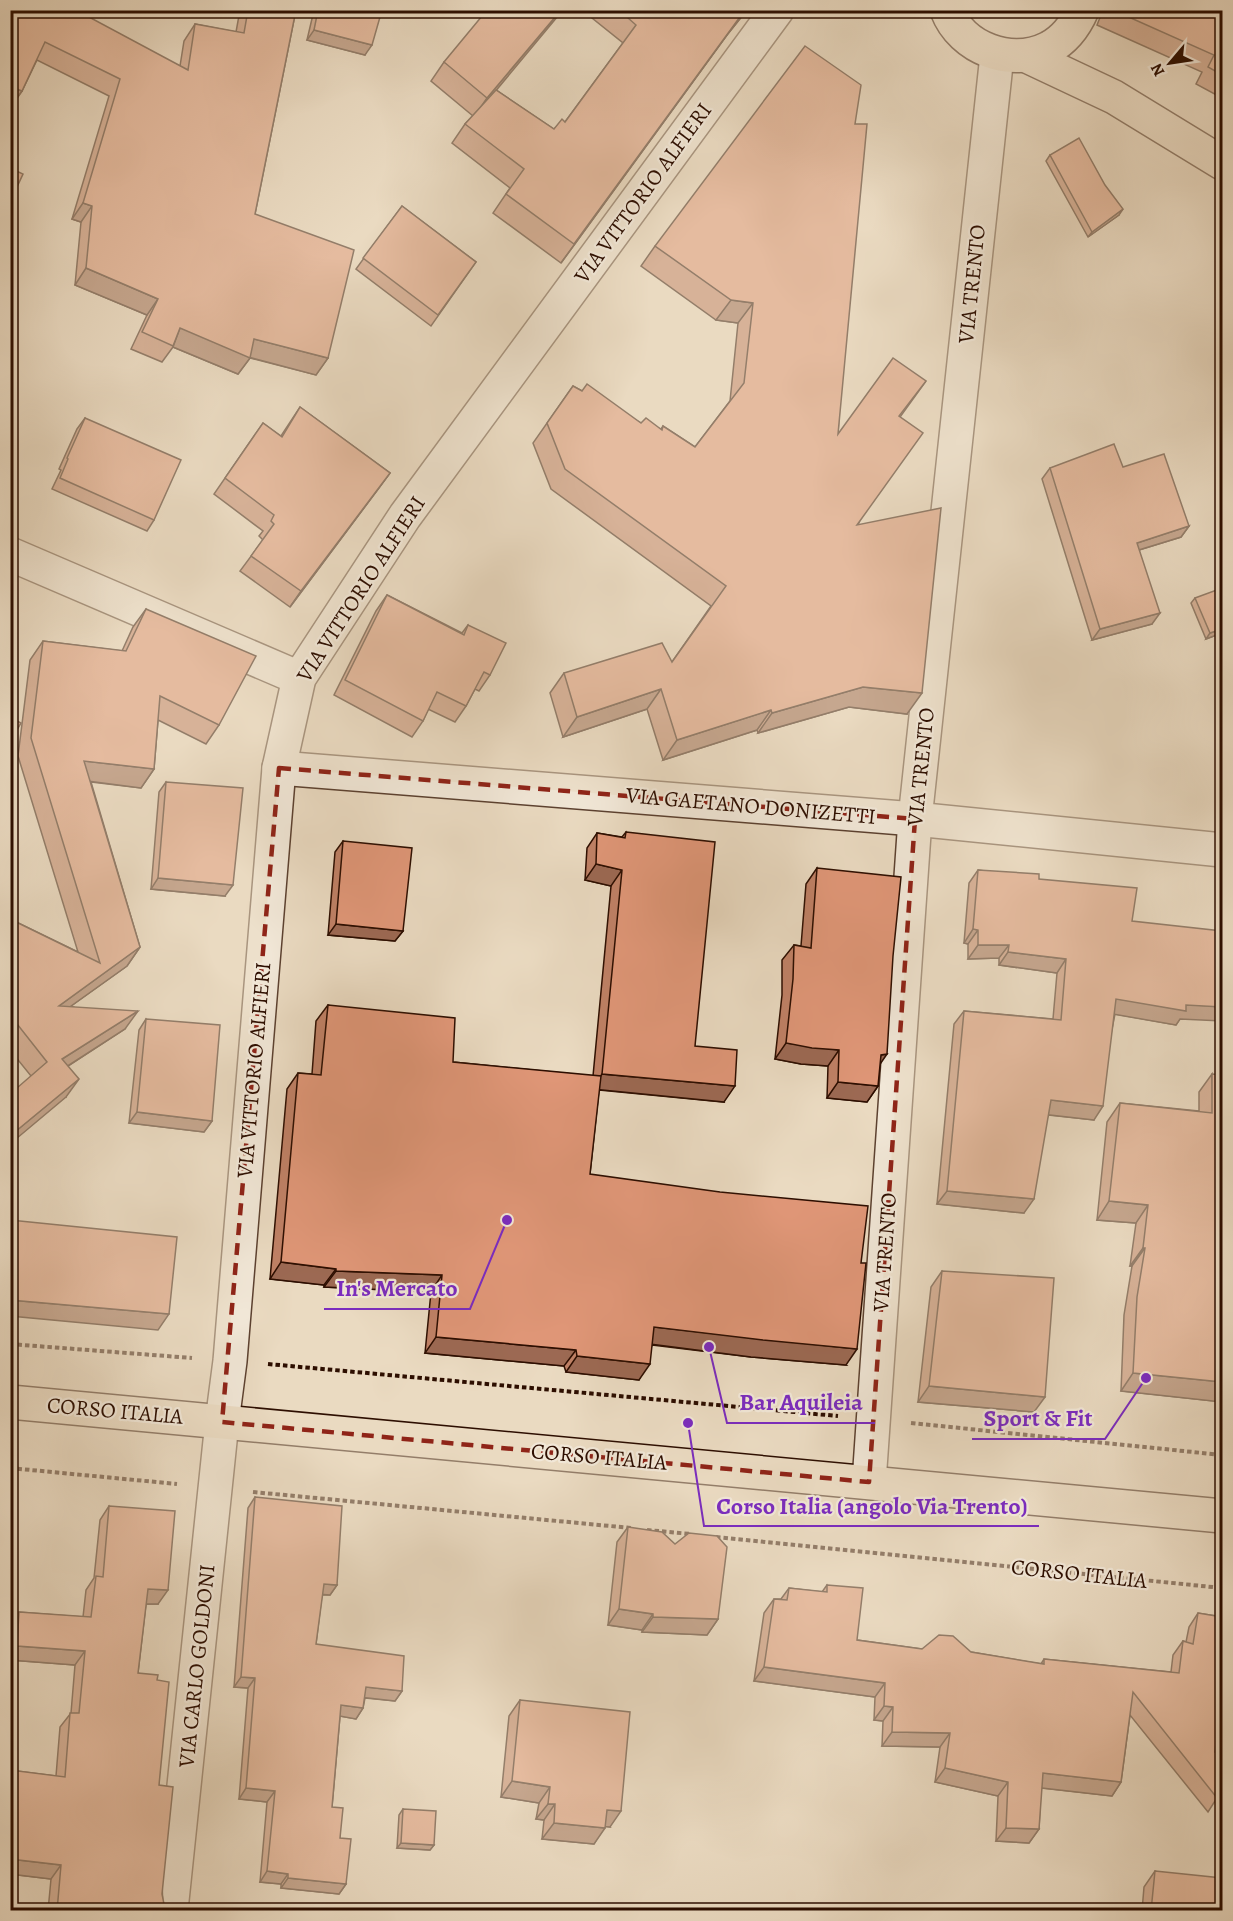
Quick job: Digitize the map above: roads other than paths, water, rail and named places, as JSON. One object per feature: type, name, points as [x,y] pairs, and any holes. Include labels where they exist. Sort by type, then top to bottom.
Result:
[{"type":"main road","points":[[947,10],[952,22],[971,43],[1012,55],[1114,97],[1222,162]]},
{"type":"main road","points":[[1012,55],[1049,48],[1075,22]]},
{"type":"main road","points":[[1075,22],[1079,57],[1114,97]]},
{"type":"main road","name":"CORSO ITALIA","points":[[10,1401],[1222,1516]]},
{"type":"street","name":"VIA VITTORIO ALFIERI","points":[[222,1422],[230,1361],[279,768],[299,678],[405,516],[777,10]]},
{"type":"street","name":"VIA TRENTO","points":[[869,1482],[915,819],[1012,55]]},
{"type":"street","points":[[10,554],[299,678]]},
{"type":"street","name":"VIA GAETANO DONIZETTI","points":[[279,768],[915,819],[1222,850]]},
{"type":"street","name":"VIA CARLO GOLDONI","points":[[171,1911],[222,1422]]},
{"type":"place","name":"In's Mercato","points":[[507,1220]]},
{"type":"place","name":"Bar Aquileia","points":[[709,1347]]},
{"type":"place","name":"Sport & Fit","points":[[1146,1378]]},
{"type":"place","name":"Corso Italia (angolo Via Trento)","points":[[688,1423]]}]
